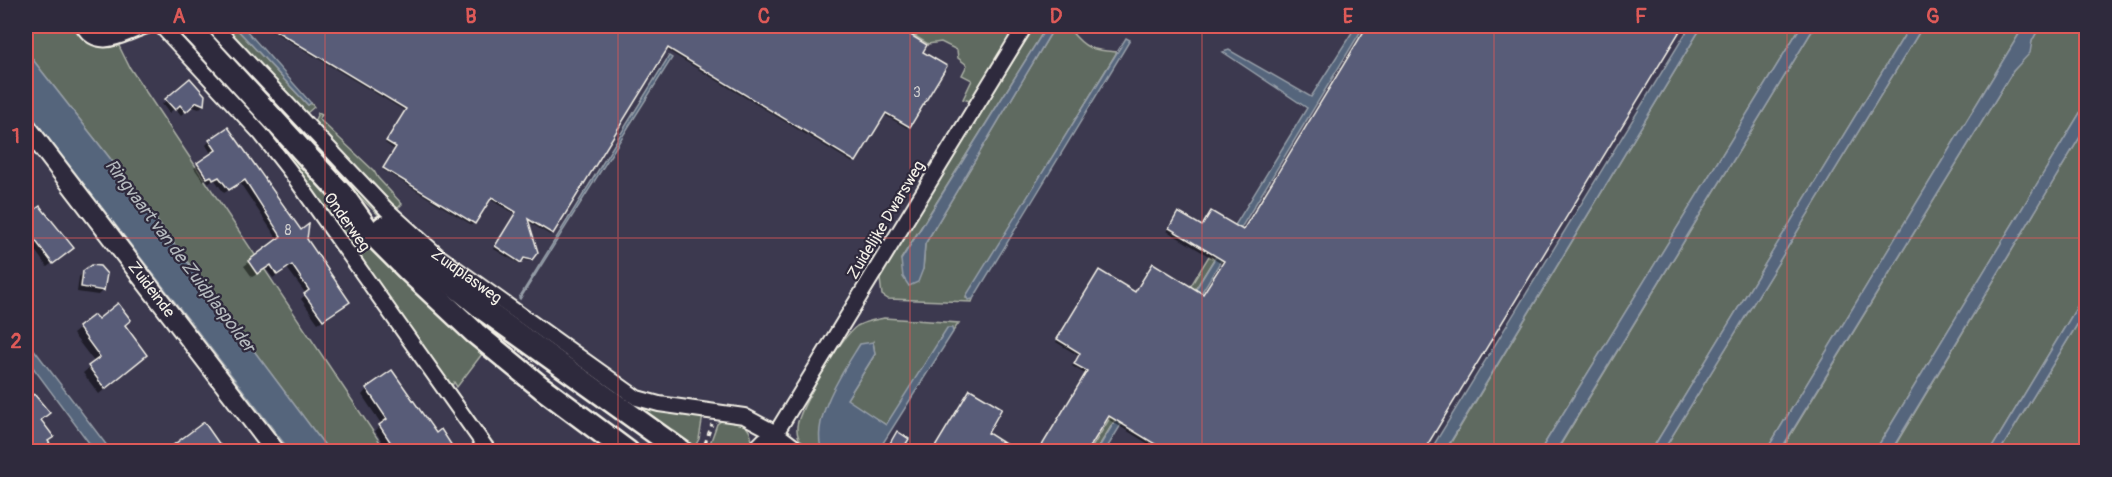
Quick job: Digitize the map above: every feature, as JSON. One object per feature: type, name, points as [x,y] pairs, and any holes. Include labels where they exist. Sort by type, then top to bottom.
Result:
[{"type":"main road","name":"Zuidplasweg","points":[[188,26],[342,194],[368,230],[475,333],[542,388],[628,452]]},
{"type":"main road","name":"Zuidplasweg","points":[[342,194],[493,316],[682,452]]},
{"type":"street","points":[[82,26],[90,34],[105,40],[147,26]]},
{"type":"street","name":"Onderweg","points":[[161,26],[261,134],[290,171],[489,452]]},
{"type":"street","name":"Zuidplasweg","points":[[214,26],[386,209],[437,255],[637,398],[658,404],[744,416],[776,433],[801,452]]},
{"type":"street","name":"Zuidelijke Dwarsweg","points":[[772,452],[776,433],[1024,26]]},
{"type":"street","name":"Zuideinde","points":[[26,126],[276,452]]},
{"type":"street","name":"Zuidelijke Dwarsweg","points":[[752,452],[764,440],[776,433]]},
{"type":"path","points":[[702,452],[708,439],[714,410]]},
{"type":"shaded area","points":[[26,26],[75,26],[88,41],[105,46],[119,46],[130,68],[386,451],[329,451],[109,157],[26,51]]},
{"type":"shaded area","points":[[168,26],[176,26],[482,354],[457,387],[454,382],[452,386],[499,451],[494,451],[328,216]]},
{"type":"shaded area","points":[[200,26],[206,26],[373,204],[634,401],[703,415],[699,439],[694,448],[392,228],[334,172]]},
{"type":"shaded area","points":[[223,26],[234,26],[308,105],[311,103],[314,107],[307,113],[302,111]]},
{"type":"shaded area","points":[[898,26],[1017,26],[970,101],[963,99],[972,80],[962,75],[967,65],[958,58],[957,50],[941,42],[928,44]]},
{"type":"shaded area","points":[[1035,26],[1047,26],[901,259],[909,285],[923,269],[925,244],[1055,26],[1073,26],[1070,30],[1090,48],[1117,52],[967,296],[966,298],[973,299],[972,302],[888,299],[882,295],[880,279],[889,260]]},
{"type":"shaded area","points":[[1702,26],[1801,26],[1540,451],[1445,452]]},
{"type":"shaded area","points":[[1815,26],[1910,26],[1651,451],[1556,452]]},
{"type":"shaded area","points":[[1923,26],[2024,26],[1766,451],[1663,451]]},
{"type":"shaded area","points":[[2040,26],[2086,26],[2086,103],[1875,451],[1780,452],[2013,71],[2029,53]]},
{"type":"shaded area","points":[[26,109],[290,451],[283,451],[26,116]]},
{"type":"shaded area","points":[[318,113],[322,115],[319,119],[374,171],[402,204],[397,209],[313,124]]},
{"type":"shaded area","points":[[2086,127],[2086,292],[1990,451],[1891,452]]},
{"type":"shaded area","points":[[1209,256],[1214,259],[1096,451],[1089,452]]},
{"type":"shaded area","points":[[2086,310],[2086,451],[2000,451]]},
{"type":"shaded area","points":[[884,318],[959,323],[886,425],[848,402],[847,399],[875,354],[873,342],[820,447],[822,451],[808,452],[798,437],[797,426],[813,389],[841,344],[857,326]]},
{"type":"shaded area","points":[[724,419],[743,424],[749,430],[752,441],[746,451],[707,452],[717,424]]},
{"type":"water","points":[[234,26],[247,26],[245,29],[311,103],[308,105]]},
{"type":"water","points":[[1047,26],[1055,26],[925,244],[923,269],[918,282],[909,286],[903,277],[901,260]]},
{"type":"water","points":[[1356,26],[1364,26],[1105,451],[1096,452],[1307,108],[1223,52],[1229,50],[1311,97]]},
{"type":"water","points":[[1690,26],[1702,26],[1445,451],[1430,451]]},
{"type":"water","points":[[1801,26],[1815,26],[1556,451],[1540,451]]},
{"type":"water","points":[[1910,26],[1923,26],[1663,451],[1651,451]]},
{"type":"water","points":[[2024,26],[2040,26],[2032,41],[2030,53],[2013,71],[1780,451],[1766,451]]},
{"type":"water","points":[[1126,38],[1130,40],[973,299],[968,300],[966,296]]},
{"type":"water","name":"Ringvaart van de Zuidplaspolder","points":[[26,51],[109,157],[329,451],[290,451],[26,109]]},
{"type":"water","points":[[669,56],[672,58],[520,299],[519,298]]},
{"type":"water","points":[[2086,103],[2086,127],[1891,451],[1875,451]]},
{"type":"water","points":[[2086,292],[2086,310],[2000,451],[1990,451]]},
{"type":"water","points":[[947,328],[952,328],[953,332],[878,451],[822,451],[821,424],[830,395],[860,344],[873,342],[875,354],[847,399],[886,425]]},
{"type":"water","points":[[26,339],[111,451],[95,451],[26,358]]},
{"type":"building","points":[[268,26],[896,26],[927,45],[923,52],[947,66],[910,127],[886,113],[856,162],[668,48],[553,234],[528,219],[538,252],[532,260],[524,258],[521,263],[495,246],[516,212],[492,197],[475,224],[383,168],[396,147],[386,141],[406,109]]},
{"type":"building","points":[[1367,26],[1683,26],[1423,452],[1168,452],[1109,416],[1087,452],[1038,452],[1087,371],[1074,364],[1080,353],[1057,339],[1099,270],[1135,292],[1153,263],[1203,294],[1224,261],[1169,228],[1178,212],[1202,226],[1211,211],[1243,230]]},
{"type":"building","points":[[190,78],[205,95],[204,105],[197,102],[186,112],[180,105],[175,110],[165,99]]},
{"type":"building","points":[[228,127],[301,230],[309,224],[307,239],[350,302],[323,320],[304,294],[309,290],[292,265],[277,275],[271,265],[257,274],[248,261],[281,236],[245,180],[229,190],[219,177],[213,180],[211,176],[207,178],[197,163],[216,150],[209,140]]},
{"type":"building","points":[[26,201],[33,211],[40,206],[74,248],[53,264],[26,228]]},
{"type":"building","points":[[91,265],[100,266],[107,274],[104,291],[81,287],[83,271]]},
{"type":"building","points":[[118,303],[131,320],[125,325],[147,355],[105,389],[88,366],[100,357],[78,327],[94,315],[98,319]]},
{"type":"building","points":[[392,370],[436,433],[441,429],[456,452],[397,452],[379,425],[387,419],[366,388]]},
{"type":"building","points":[[970,389],[1002,408],[988,433],[1018,452],[932,452]]},
{"type":"building","points":[[34,394],[50,413],[41,420],[54,437],[48,441],[56,452],[30,452],[26,445],[26,401]]},
{"type":"building","points":[[204,422],[225,452],[164,452]]},
{"type":"building","points":[[897,431],[909,439],[901,452],[885,452]]}]
